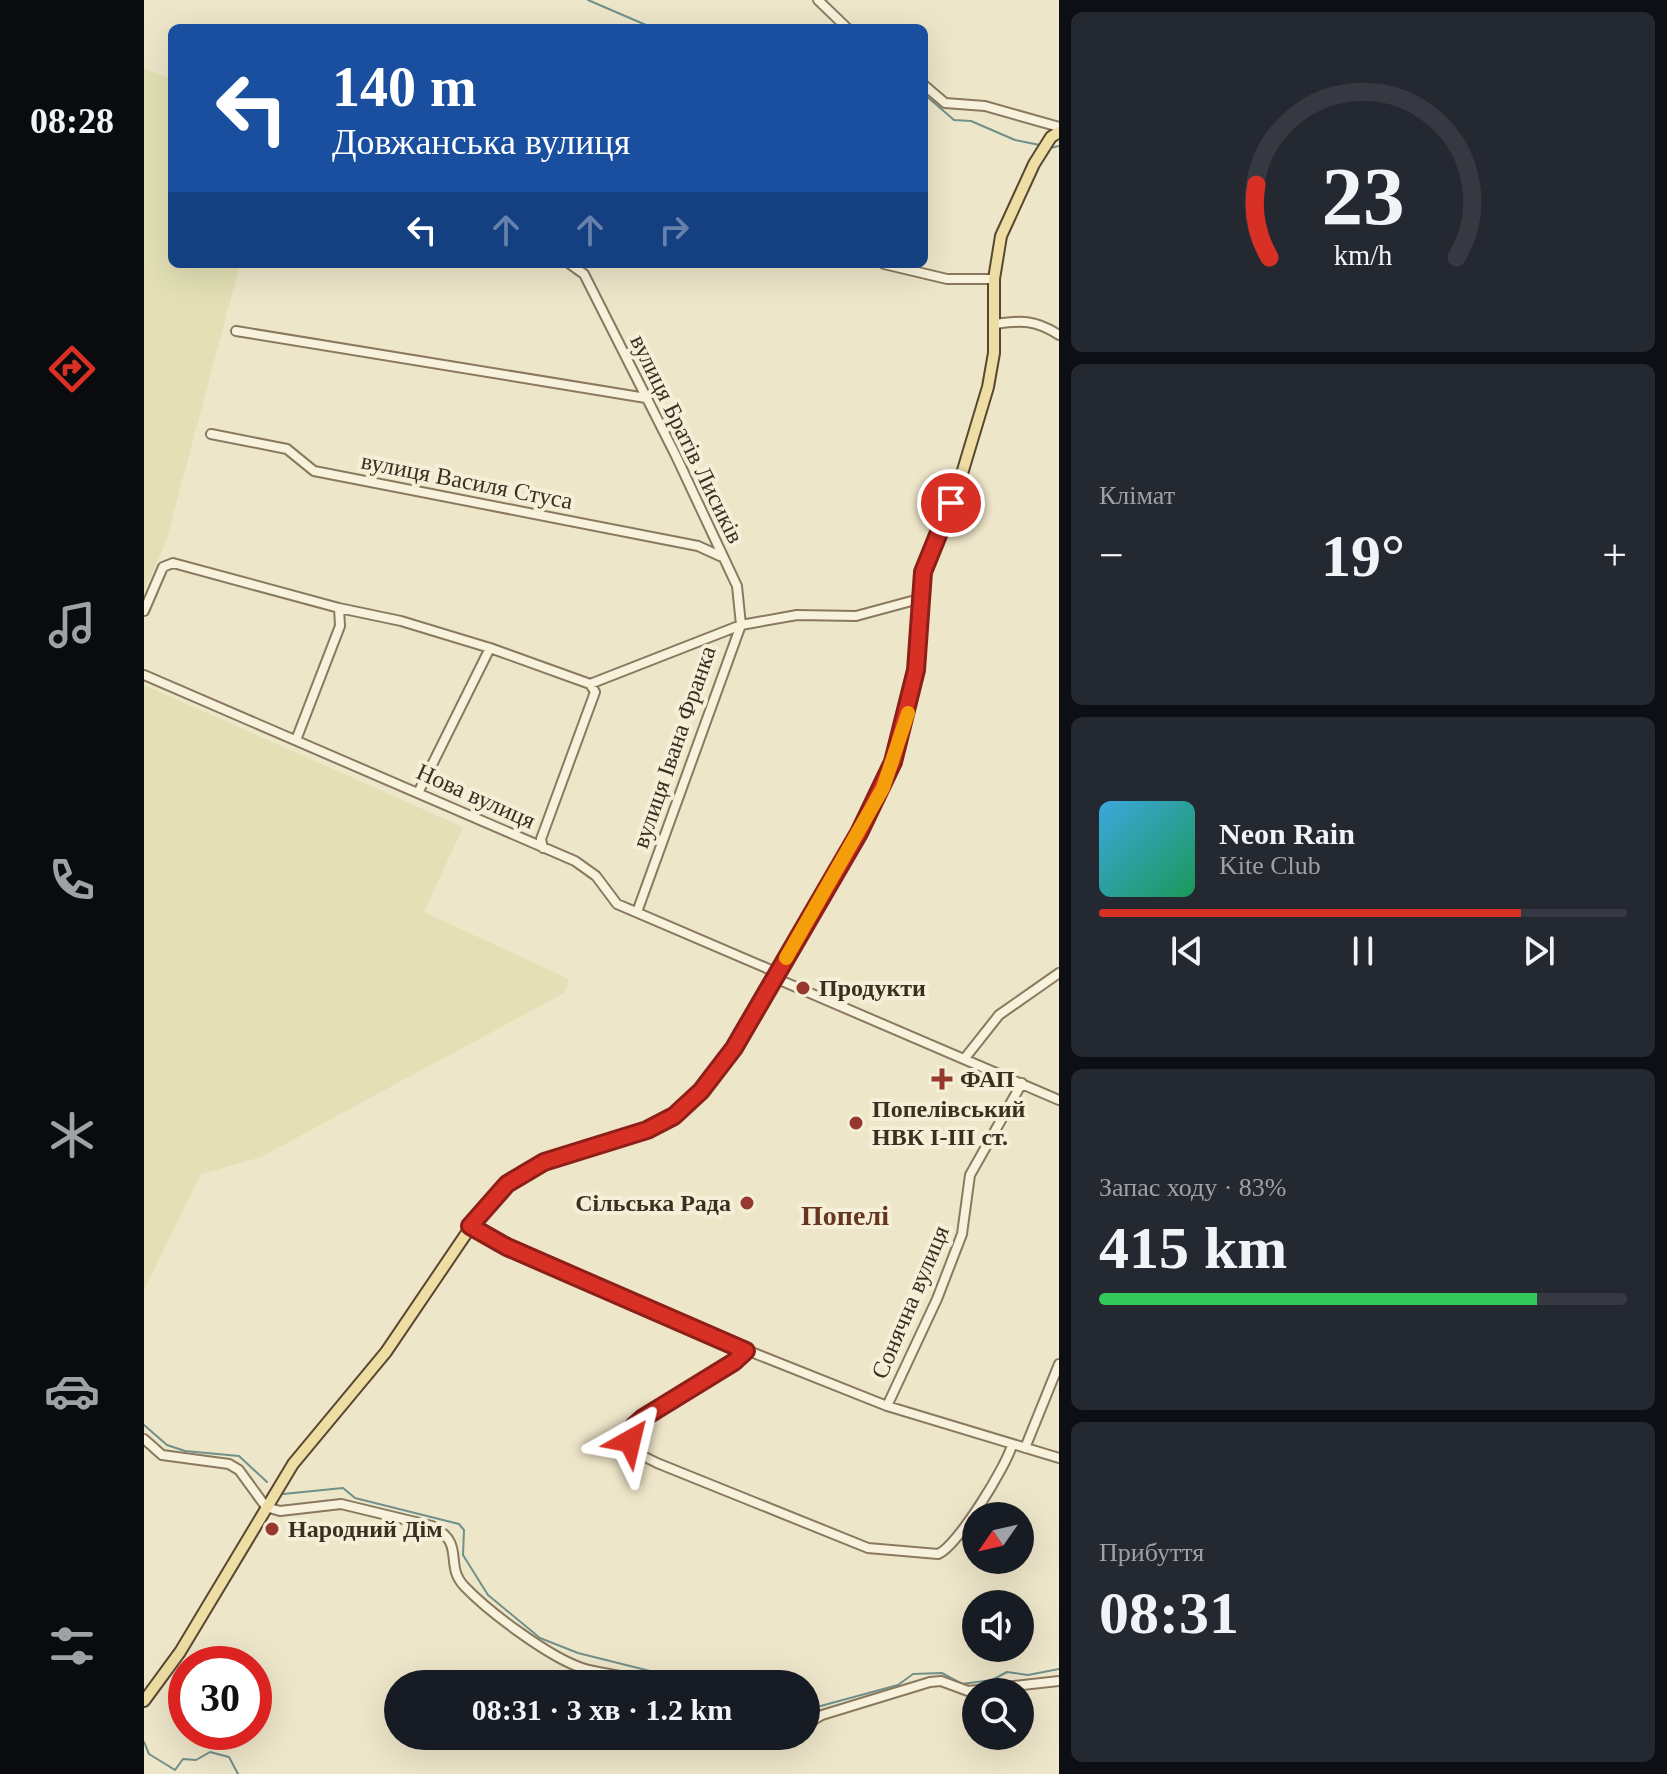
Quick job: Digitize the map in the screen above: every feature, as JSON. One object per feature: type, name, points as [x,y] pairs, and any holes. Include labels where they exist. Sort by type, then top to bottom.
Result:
[{"type":"main road","points":[[145,1700],[180,1652],[293,1464],[386,1352],[470,1226],[507,1184],[544,1162],[647,1130],[685,1108],[721,1067],[777,976],[859,833],[893,762],[916,670],[923,572],[970,451],[988,387],[996,324],[994,279],[1001,236],[1039,156],[1059,129]]},
{"type":"street","points":[[818,0],[843,24]]},
{"type":"street","points":[[928,88],[945,103],[985,106],[1059,129]]},
{"type":"street","name":"вулиця Братів Лисиків","points":[[576,268],[584,274]]},
{"type":"street","name":"вулиця Братів Лисиків","points":[[582,268],[737,586],[741,625]]},
{"type":"street","points":[[901,268],[947,279],[994,279]]},
{"type":"street","points":[[996,324],[1024,319],[1041,323],[1059,335]]},
{"type":"street","points":[[236,331],[646,398]]},
{"type":"street","name":"вулиця Василя Стуса","points":[[211,434],[287,449],[314,471],[698,546],[721,557]]},
{"type":"street","points":[[144,611],[163,567],[173,563],[339,608],[401,621],[490,648],[595,686],[741,625]]},
{"type":"street","name":"вулиця Івана Франка","points":[[637,912],[741,625],[772,617],[842,618],[919,599]]},
{"type":"street","points":[[296,740],[340,626],[339,608]]},
{"type":"street","points":[[418,793],[490,648]]},
{"type":"street","name":"Нова вулиця","points":[[144,675],[586,868],[617,904],[777,976]]},
{"type":"street","points":[[543,848],[541,839],[595,686]]},
{"type":"street","points":[[965,1058],[999,1015],[1059,973]]},
{"type":"street","points":[[777,976],[1059,1100]]},
{"type":"street","name":"Сонячна вулиця","points":[[887,1406],[937,1299],[962,1234],[970,1175],[1022,1083]]},
{"type":"street","points":[[470,1226],[507,1247],[746,1351],[887,1406],[1059,1458]]},
{"type":"street","points":[[746,1351],[734,1362],[634,1426],[630,1434],[634,1448],[657,1463],[868,1548],[938,1554],[956,1542],[1008,1462],[1012,1445]]},
{"type":"street","points":[[1025,1448],[1059,1364]]},
{"type":"street","points":[[144,1439],[162,1455],[229,1464],[239,1470],[266,1507],[280,1511],[341,1504],[432,1526],[454,1545],[454,1566],[462,1585],[498,1616],[583,1669],[590,1670]]},
{"type":"street","points":[[820,1716],[930,1682],[941,1681],[968,1691],[1059,1681]]},
{"type":"shaded area","points":[[144,69],[168,77],[168,268],[239,268],[166,542],[144,591]]},
{"type":"shaded area","points":[[144,685],[463,827],[424,912],[569,979],[564,993],[261,1157],[201,1174],[144,1290]]},
{"type":"waterway","points":[[588,0],[644,24]]},
{"type":"waterway","points":[[928,97],[954,120],[971,121],[1015,140],[1040,145]]},
{"type":"waterway","points":[[1050,148],[1059,146]]},
{"type":"waterway","points":[[144,1425],[167,1445],[185,1451],[239,1456],[267,1482]]},
{"type":"waterway","points":[[283,1494],[343,1488],[355,1498],[459,1524],[464,1530],[463,1555],[488,1595],[540,1638],[578,1653],[646,1670]]},
{"type":"waterway","points":[[820,1706],[898,1685],[913,1674],[942,1673],[962,1684],[992,1680],[1007,1672],[1028,1675],[1059,1669]]},
{"type":"waterway","points":[[144,1742],[149,1754],[175,1770],[183,1759],[196,1760],[210,1752],[229,1757],[238,1774]]},
{"type":"slow traffic","points":[[786,958],[883,788],[908,713]]},
{"type":"place","name":"Продукти","points":[[803,988]]},
{"type":"place","name":"ФАП","points":[[942,1079]]},
{"type":"place","name":"Попелівський НВК І-ІІІ ст.","points":[[856,1123]]},
{"type":"place","name":"Сільська Рада","points":[[747,1203]]},
{"type":"place","name":"Народний Дім","points":[[272,1529]]},
{"type":"district","name":"Попелі","points":[[845,1215]]},
{"type":"route","points":[[630,1441],[634,1426],[643,1418],[734,1362],[746,1351],[507,1247],[470,1226],[487,1203],[527,1171],[564,1154],[647,1130],[674,1116],[701,1091],[734,1048],[883,788],[906,720],[916,670],[923,572],[951,503]]}]
